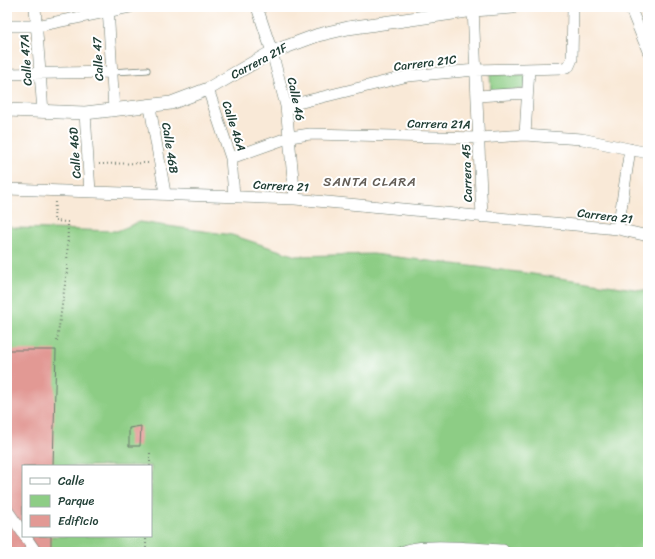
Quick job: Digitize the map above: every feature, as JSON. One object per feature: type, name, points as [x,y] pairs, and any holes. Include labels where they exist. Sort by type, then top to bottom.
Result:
[{"type":"street","name":"Calle 47A","points":[[35,7],[43,112]]},
{"type":"street","points":[[7,26],[37,26],[108,9],[130,7]]},
{"type":"street","name":"Calle 46","points":[[257,7],[272,52],[286,106],[295,199]]},
{"type":"street","name":"Carrera 21F","points":[[7,110],[85,113],[171,103],[208,89],[272,52],[318,35],[348,28],[474,8],[513,7]]},
{"type":"street","name":"Carrera 21C","points":[[286,106],[408,76],[476,70],[563,68],[569,66],[572,59],[573,7]]},
{"type":"street","points":[[630,7],[648,51]]},
{"type":"street","name":"Carrera 45","points":[[474,8],[482,217]]},
{"type":"street","name":"Calle 47","points":[[108,9],[114,110]]},
{"type":"street","points":[[525,135],[529,69]]},
{"type":"street","points":[[7,74],[112,72]]},
{"type":"street","name":"Calle 46A","points":[[208,89],[231,158],[234,196]]},
{"type":"street","points":[[477,96],[528,93]]},
{"type":"street","name":"Calle 46B","points":[[150,106],[165,193]]},
{"type":"street","name":"Calle 46D","points":[[85,113],[90,192]]},
{"type":"street","name":"Carrera 21A","points":[[231,158],[290,137],[310,134],[479,138],[525,135],[582,139],[648,153]]},
{"type":"street","points":[[618,229],[630,149]]},
{"type":"street","name":"Carrera 21","points":[[7,189],[55,192],[165,193],[295,199],[618,229],[648,236]]},
{"type":"street","points":[[7,510],[22,532]]},
{"type":"street","points":[[26,537],[36,552]]},
{"type":"street","points":[[402,552],[409,549],[422,548],[503,550]]},
{"type":"lane","points":[[112,72],[147,70]]},
{"type":"path","points":[[89,165],[160,162]]},
{"type":"path","points":[[55,192],[54,221],[68,222],[67,270],[57,341]]},
{"type":"path","points":[[150,452],[150,465]]},
{"type":"path","points":[[146,537],[146,552]]},
{"type":"green space","points":[[490,74],[527,75],[527,89],[491,91]]},
{"type":"green space","points":[[139,222],[232,235],[296,256],[373,254],[526,273],[648,291],[648,552],[7,552],[7,226],[16,228],[117,231]]},
{"type":"building","points":[[7,350],[56,350],[53,465],[22,465],[22,537],[51,537],[51,552],[7,552]]},
{"type":"building","points":[[141,426],[140,446],[129,446],[129,428]]},
{"type":"district","name":"SANTA CLARA","points":[[370,181]]}]
